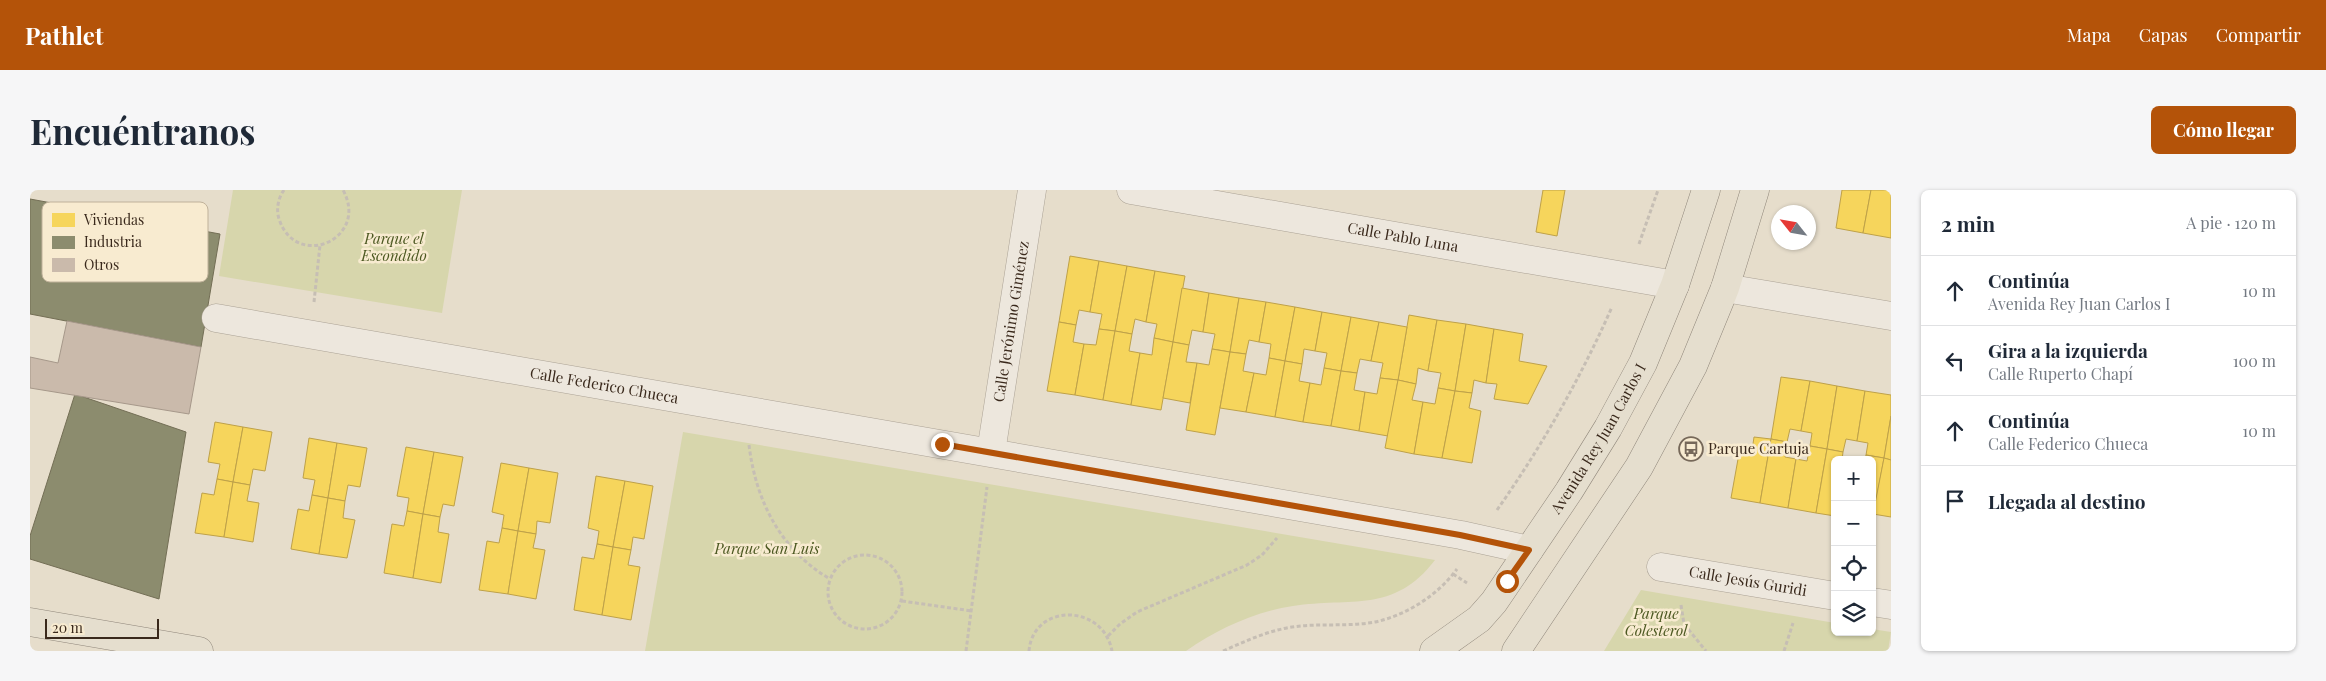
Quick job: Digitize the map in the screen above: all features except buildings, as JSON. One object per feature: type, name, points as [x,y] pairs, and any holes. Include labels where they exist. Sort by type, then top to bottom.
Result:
[{"type":"main road","name":"Avenida Rey Juan Carlos I","points":[[1434,651],[1479,619],[1529,550],[1608,428],[1643,363],[1675,285],[1706,190]]},
{"type":"main road","points":[[1516,651],[1639,467],[1692,366],[1725,288],[1755,190]]},
{"type":"main road","points":[[30,622],[198,651]]},
{"type":"street","name":"Calle Jerónimo Giménez","points":[[991,452],[1032,190]]},
{"type":"street","name":"Calle Pablo Luna","points":[[1131,190],[1675,285]]},
{"type":"street","points":[[1725,288],[1891,316]]},
{"type":"street","name":"Calle Federico Chueca","points":[[216,318],[1291,505],[1477,538],[1529,550]]},
{"type":"street","name":"Calle Jesús Guridi","points":[[1667,568],[1831,595]]},
{"type":"street","points":[[1876,603],[1891,605]]},
{"type":"path","points":[[284,190],[278,204],[278,216],[282,227],[288,236],[298,243],[309,246],[332,241],[341,233],[347,222],[350,210],[343,190]]},
{"type":"path","points":[[1224,651],[1256,636],[1290,627],[1374,622],[1396,616],[1421,603],[1443,586],[1533,458],[1566,401],[1598,339],[1626,276],[1658,190]]},
{"type":"path","points":[[313,305],[320,245]]},
{"type":"path","points":[[749,443],[757,488],[770,516],[786,541],[802,559],[830,579]]},
{"type":"path","points":[[966,651],[987,486]]},
{"type":"path","points":[[1108,636],[1136,612],[1230,574],[1262,555],[1275,542],[1291,505]]},
{"type":"path","points":[[870,555],[882,559],[892,566],[899,576],[903,589],[902,601],[889,621],[872,628],[854,628],[843,623],[834,614],[828,597],[830,579],[836,568],[846,560],[870,555]]},
{"type":"path","points":[[1667,568],[1684,624],[1706,651]]},
{"type":"path","points":[[902,601],[972,611]]},
{"type":"path","points":[[1029,651],[1036,633],[1046,622],[1059,616],[1073,614],[1087,617],[1099,625],[1108,636],[1112,651]]},
{"type":"green space","name":"Parque el Escondido","points":[[233,190],[462,190],[442,313],[219,276]]},
{"type":"green space","name":"Parque San Luis","points":[[683,432],[1435,560],[1420,577],[1404,589],[1387,596],[1353,602],[1293,606],[1264,612],[1237,622],[1186,651],[645,651]]},
{"type":"green space","name":"Parque Colesterol","points":[[1641,590],[1831,622],[1831,636],[1876,636],[1876,630],[1891,632],[1888,651],[1604,651]]},
{"type":"place","name":"Parque Cartuja","points":[[1691,449]]},
{"type":"route","points":[[942,444],[1460,535],[1529,550],[1507,581]]}]
